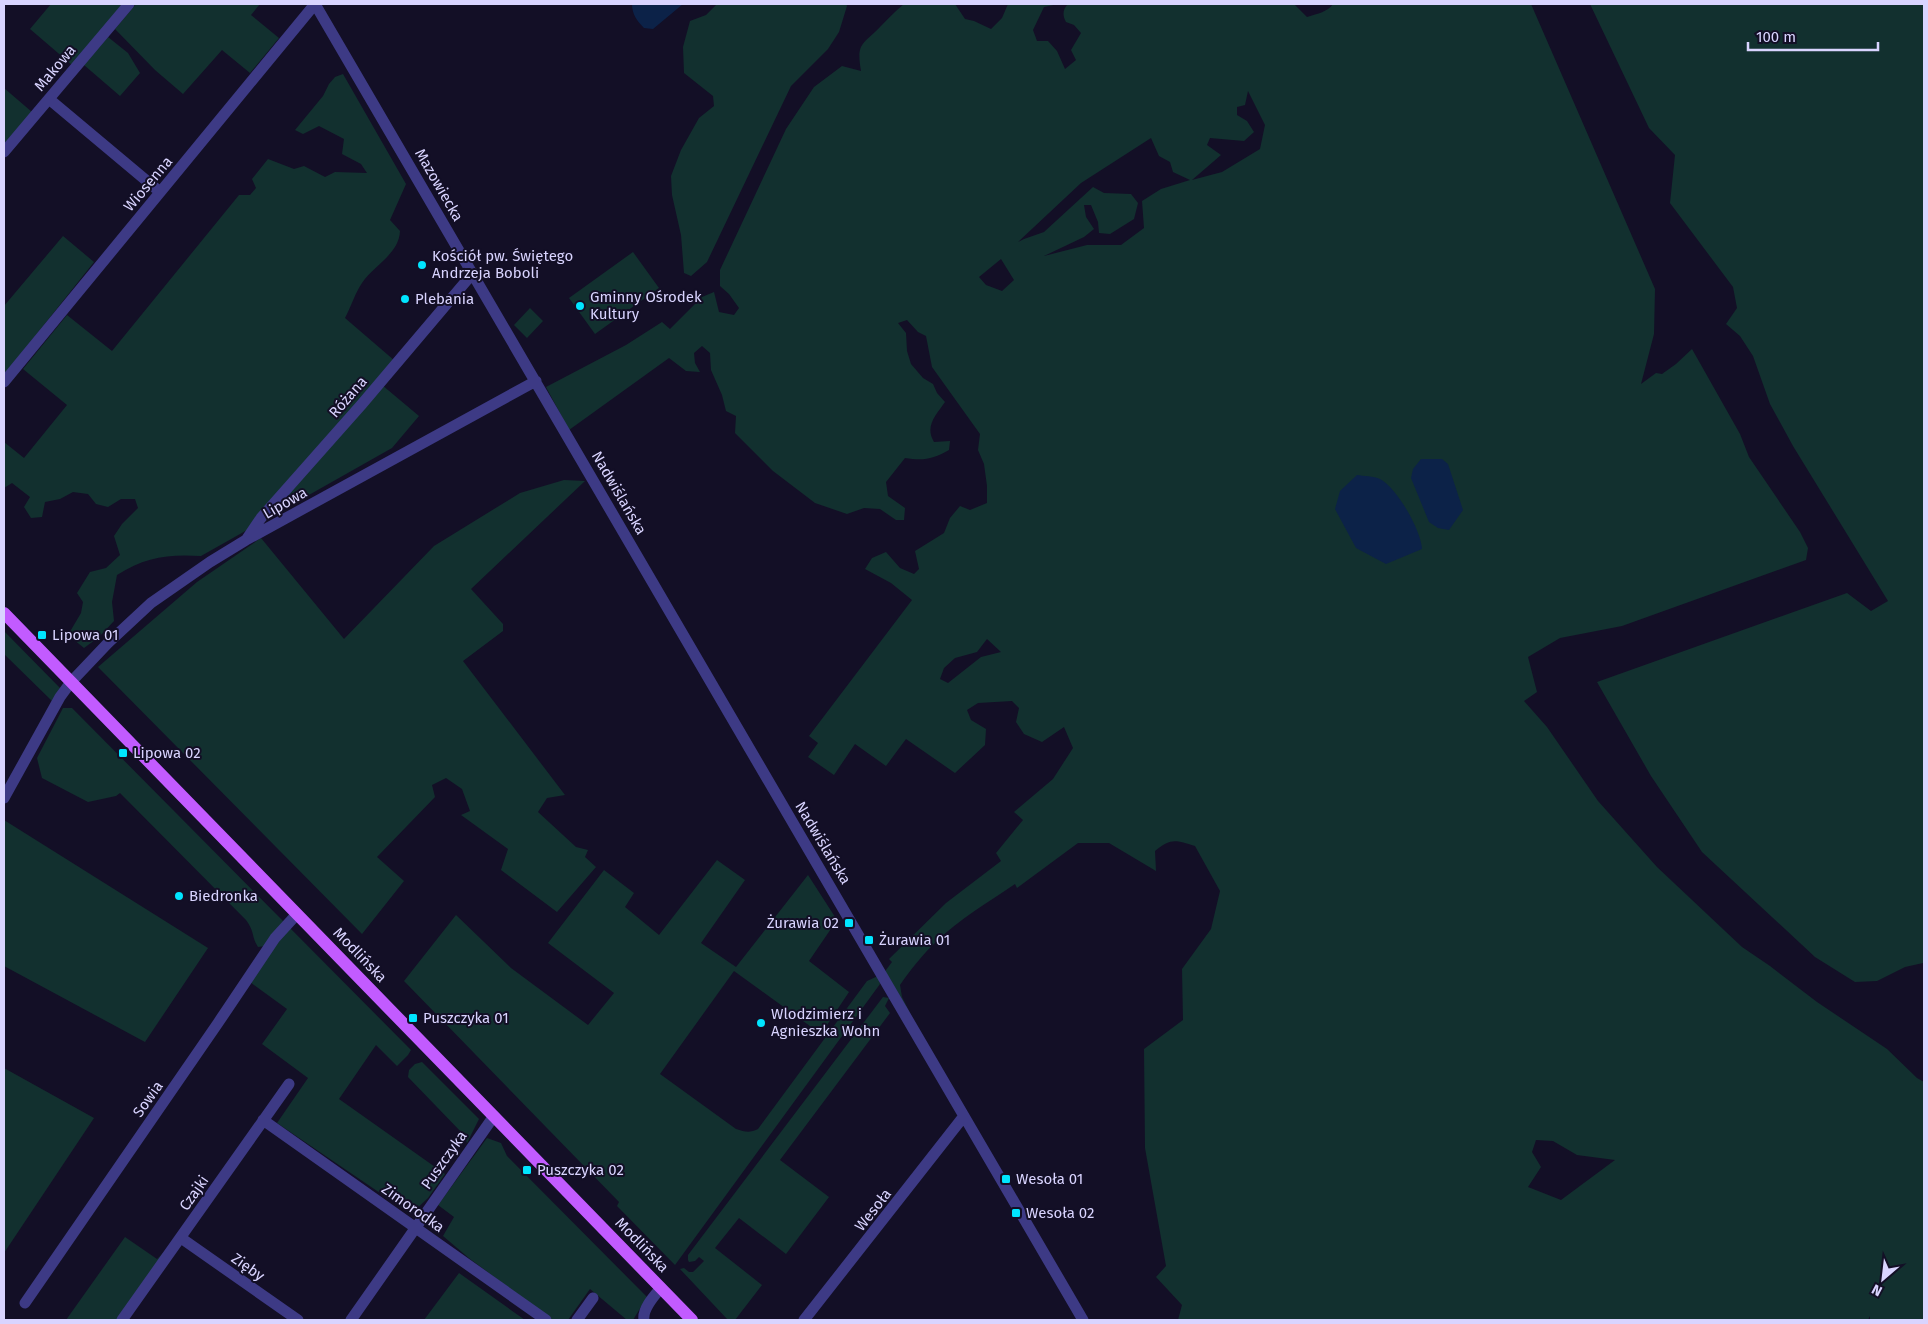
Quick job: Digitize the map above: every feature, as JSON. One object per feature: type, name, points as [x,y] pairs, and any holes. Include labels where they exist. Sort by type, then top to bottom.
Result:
[{"type":"main road","name":"Modlińska","points":[[4,613],[692,1320]]},
{"type":"street","name":"Makowa","points":[[4,152],[129,4]]},
{"type":"street","name":"Wiosenna","points":[[4,382],[315,4]]},
{"type":"street","name":"Mazowiecka","points":[[315,4],[536,381]]},
{"type":"street","points":[[49,98],[160,192]]},
{"type":"street","name":"Różana","points":[[246,540],[261,518],[362,404],[473,273]]},
{"type":"street","name":"Lipowa","points":[[4,798],[60,697],[71,682],[108,643],[151,604],[210,562],[246,540],[536,381]]},
{"type":"street","name":"Nadwiślańska","points":[[536,381],[1083,1320]]},
{"type":"street","name":"Sowia","points":[[25,1302],[275,938],[297,914]]},
{"type":"street","name":"Czajki","points":[[122,1320],[289,1084]]},
{"type":"street","name":"Puszczyka","points":[[351,1320],[494,1116]]},
{"type":"street","name":"Wesoła","points":[[804,1320],[964,1116]]},
{"type":"street","name":"Zimorodka","points":[[263,1120],[546,1320]]},
{"type":"street","name":"Zięby","points":[[181,1238],[298,1320]]},
{"type":"street","points":[[644,1320],[643,1316],[646,1309],[661,1288]]},
{"type":"street","points":[[577,1320],[593,1298]]},
{"type":"green space","points":[[51,4],[123,4],[72,65],[30,29]]},
{"type":"green space","points":[[136,4],[260,4],[251,15],[279,38],[250,73],[222,50],[183,94],[155,70],[115,29]]},
{"type":"green space","points":[[717,4],[846,4],[847,6],[839,32],[828,49],[791,86],[707,262],[691,276],[684,273],[681,235],[672,195],[671,176],[681,150],[699,118],[714,106],[713,96],[684,73],[683,47],[690,21],[706,15]]},
{"type":"green space","points":[[904,4],[955,4],[965,19],[991,29],[1002,18],[1008,4],[1058,4],[1044,7],[1033,30],[1037,41],[1048,41],[1057,51],[1065,69],[1076,60],[1071,50],[1081,33],[1074,25],[1066,22],[1064,12],[1068,4],[1294,4],[1307,17],[1325,11],[1333,4],[1531,4],[1655,289],[1654,334],[1641,384],[1656,373],[1662,374],[1692,349],[1740,434],[1749,457],[1800,532],[1808,548],[1806,560],[1622,626],[1560,638],[1528,657],[1537,692],[1524,701],[1547,727],[1598,801],[1657,867],[1742,947],[1817,1002],[1887,1049],[1917,1078],[1924,1082],[1924,1320],[1870,1320],[1870,1316],[1868,1320],[1178,1320],[1182,1305],[1156,1277],[1166,1266],[1145,1148],[1144,1049],[1183,1020],[1182,969],[1211,929],[1220,891],[1195,846],[1174,841],[1165,844],[1155,851],[1156,871],[1109,843],[1078,843],[1017,888],[1015,884],[964,918],[927,951],[900,985],[902,997],[912,1017],[886,973],[892,962],[889,959],[946,903],[1001,861],[996,853],[1023,820],[1014,812],[1053,779],[1073,748],[1064,727],[1042,742],[1024,734],[1016,722],[1019,708],[1012,701],[978,703],[967,710],[971,720],[986,729],[985,745],[955,773],[906,739],[886,766],[855,744],[834,775],[808,757],[818,743],[809,736],[912,600],[891,583],[865,569],[872,558],[886,552],[900,568],[914,574],[919,569],[915,551],[944,533],[950,518],[960,506],[970,510],[987,503],[984,464],[978,450],[980,434],[932,367],[926,336],[918,332],[907,320],[898,323],[906,333],[907,351],[911,364],[923,378],[933,384],[937,393],[945,402],[935,416],[930,431],[934,442],[950,441],[949,450],[928,458],[905,458],[886,482],[888,496],[905,508],[904,520],[896,520],[880,509],[864,508],[847,514],[815,503],[773,471],[735,433],[736,416],[726,411],[722,395],[711,370],[710,353],[702,346],[694,353],[695,363],[700,372],[686,371],[669,358],[569,430],[546,387],[626,345],[662,322],[670,329],[702,297],[714,292],[719,312],[734,315],[739,308],[729,294],[720,286],[720,270],[786,129],[814,87],[842,66],[861,71],[859,54],[862,45]],"holes":[[[1248,91],[1265,125],[1260,149],[1222,172],[1192,180],[1221,155],[1207,145],[1210,138],[1244,141],[1254,132],[1247,121],[1237,115],[1237,107],[1245,105]],[[1151,138],[1159,156],[1170,162],[1173,172],[1190,180],[1161,189],[1142,201],[1144,228],[1121,245],[1087,245],[1044,256],[1084,237],[1094,229],[1086,217],[1084,205],[1091,205],[1098,222],[1099,233],[1110,234],[1134,219],[1138,203],[1131,194],[1104,193],[1093,187],[1044,232],[1018,242],[1081,183]],[[1001,259],[1014,280],[1002,291],[986,285],[979,277]],[[987,639],[1001,652],[981,657],[948,683],[940,679],[944,668],[955,658],[977,652]],[[1536,1140],[1553,1141],[1577,1155],[1615,1160],[1561,1200],[1528,1187],[1541,1167],[1532,1152]]]},
{"type":"green space","points":[[1590,4],[1924,4],[1924,961],[1923,963],[1905,967],[1877,981],[1855,982],[1815,957],[1702,852],[1651,776],[1597,682],[1847,593],[1871,611],[1888,601],[1793,446],[1770,404],[1753,356],[1740,336],[1726,324],[1737,308],[1733,287],[1670,203],[1675,155],[1649,128]]},
{"type":"green space","points":[[108,37],[128,53],[140,73],[120,96],[84,65]]},
{"type":"green space","points":[[343,74],[406,184],[390,220],[400,231],[399,239],[391,253],[362,283],[345,318],[395,361],[382,385],[419,416],[392,448],[201,556],[167,556],[157,558],[137,564],[117,575],[112,602],[114,621],[99,637],[84,648],[68,635],[81,613],[83,602],[77,593],[90,572],[106,568],[120,555],[114,536],[122,524],[138,508],[135,499],[121,499],[108,507],[96,504],[88,494],[73,492],[60,499],[45,502],[42,517],[31,518],[24,507],[30,497],[12,483],[4,488],[4,442],[24,458],[67,405],[23,369],[67,315],[112,351],[239,195],[250,195],[256,188],[252,179],[268,159],[294,169],[304,166],[325,177],[335,172],[367,173],[361,164],[342,154],[344,139],[319,126],[303,134],[295,130],[323,96],[335,77]]},
{"type":"green space","points":[[4,88],[32,112],[4,144]]},
{"type":"green space","points":[[63,236],[94,262],[4,375],[4,306]]},
{"type":"green space","points":[[633,252],[659,288],[595,334],[569,298]]},
{"type":"green space","points":[[530,308],[543,321],[527,338],[514,325]]},
{"type":"green space","points":[[564,480],[585,481],[471,589],[503,624],[503,631],[463,661],[565,795],[547,798],[538,812],[576,847],[588,850],[585,857],[596,867],[557,912],[501,870],[508,849],[461,815],[470,811],[462,789],[446,778],[432,785],[435,797],[377,857],[404,881],[362,934],[98,667],[197,582],[261,538],[344,639],[434,546],[520,493]]},
{"type":"green space","points":[[4,631],[60,688],[52,701],[4,654]]},
{"type":"green space","points":[[63,708],[72,708],[285,923],[265,946],[258,947],[246,920],[120,793],[116,796],[88,802],[42,778],[37,758]]},
{"type":"green space","points":[[4,820],[208,948],[145,1042],[4,966]]},
{"type":"green space","points":[[717,860],[745,880],[701,943],[736,967],[808,875],[837,920],[809,961],[849,992],[821,1034],[734,971],[660,1074],[736,1129],[747,1132],[758,1129],[867,981],[878,976],[880,984],[675,1265],[617,1206],[619,1202],[404,981],[456,915],[511,968],[588,1025],[614,993],[548,943],[604,870],[634,893],[625,907],[659,935]]},
{"type":"green space","points":[[289,927],[411,1050],[397,1066],[376,1045],[339,1099],[445,1174],[428,1198],[411,1214],[277,1123],[308,1078],[262,1044],[287,1009],[250,982]]},
{"type":"green space","points":[[883,997],[889,998],[885,1006],[890,1013],[780,1160],[829,1197],[786,1254],[739,1218],[715,1248],[762,1285],[735,1320],[728,1320],[680,1269],[684,1268],[689,1272],[693,1272],[704,1261],[699,1257],[695,1261],[689,1262],[688,1255]]},
{"type":"green space","points":[[422,1062],[479,1119],[467,1143],[464,1135],[408,1077],[409,1070],[415,1064]]},
{"type":"green space","points":[[4,1068],[94,1118],[4,1253]]},
{"type":"green space","points":[[487,1138],[501,1143],[507,1156],[647,1297],[633,1320],[627,1320],[590,1289],[568,1320],[553,1320],[470,1259],[443,1236],[454,1217],[438,1205]]},
{"type":"green space","points":[[125,1237],[157,1259],[163,1253],[165,1255],[118,1320],[66,1320]]},
{"type":"green space","points":[[459,1273],[525,1320],[424,1320]]},
{"type":"water","points":[[632,4],[683,4],[653,29],[644,28],[639,23],[634,14]]},
{"type":"water","points":[[1421,459],[1442,459],[1448,464],[1463,510],[1449,530],[1438,528],[1429,522],[1411,478],[1413,469]]},
{"type":"water","points":[[1357,475],[1380,479],[1394,491],[1413,521],[1422,549],[1386,564],[1356,548],[1335,509],[1340,491]]},
{"type":"place","name":"Kościół pw. Świętego Andrzeja Boboli","points":[[422,265]]},
{"type":"place","name":"Plebania","points":[[405,299]]},
{"type":"place","name":"Gminny Ośrodek Kultury","points":[[580,306]]},
{"type":"place","name":"Lipowa 01","points":[[42,635]]},
{"type":"place","name":"Lipowa 02","points":[[123,753]]},
{"type":"place","name":"Biedronka","points":[[179,896]]},
{"type":"place","name":"Żurawia 02","points":[[849,923]]},
{"type":"place","name":"Żurawia 01","points":[[869,940]]},
{"type":"place","name":"Puszczyka 01","points":[[413,1018]]},
{"type":"place","name":"Wlodzimierz i Agnieszka Wohn","points":[[761,1023]]},
{"type":"place","name":"Puszczyka 02","points":[[527,1170]]},
{"type":"place","name":"Wesoła 01","points":[[1006,1179]]},
{"type":"place","name":"Wesoła 02","points":[[1016,1213]]}]
